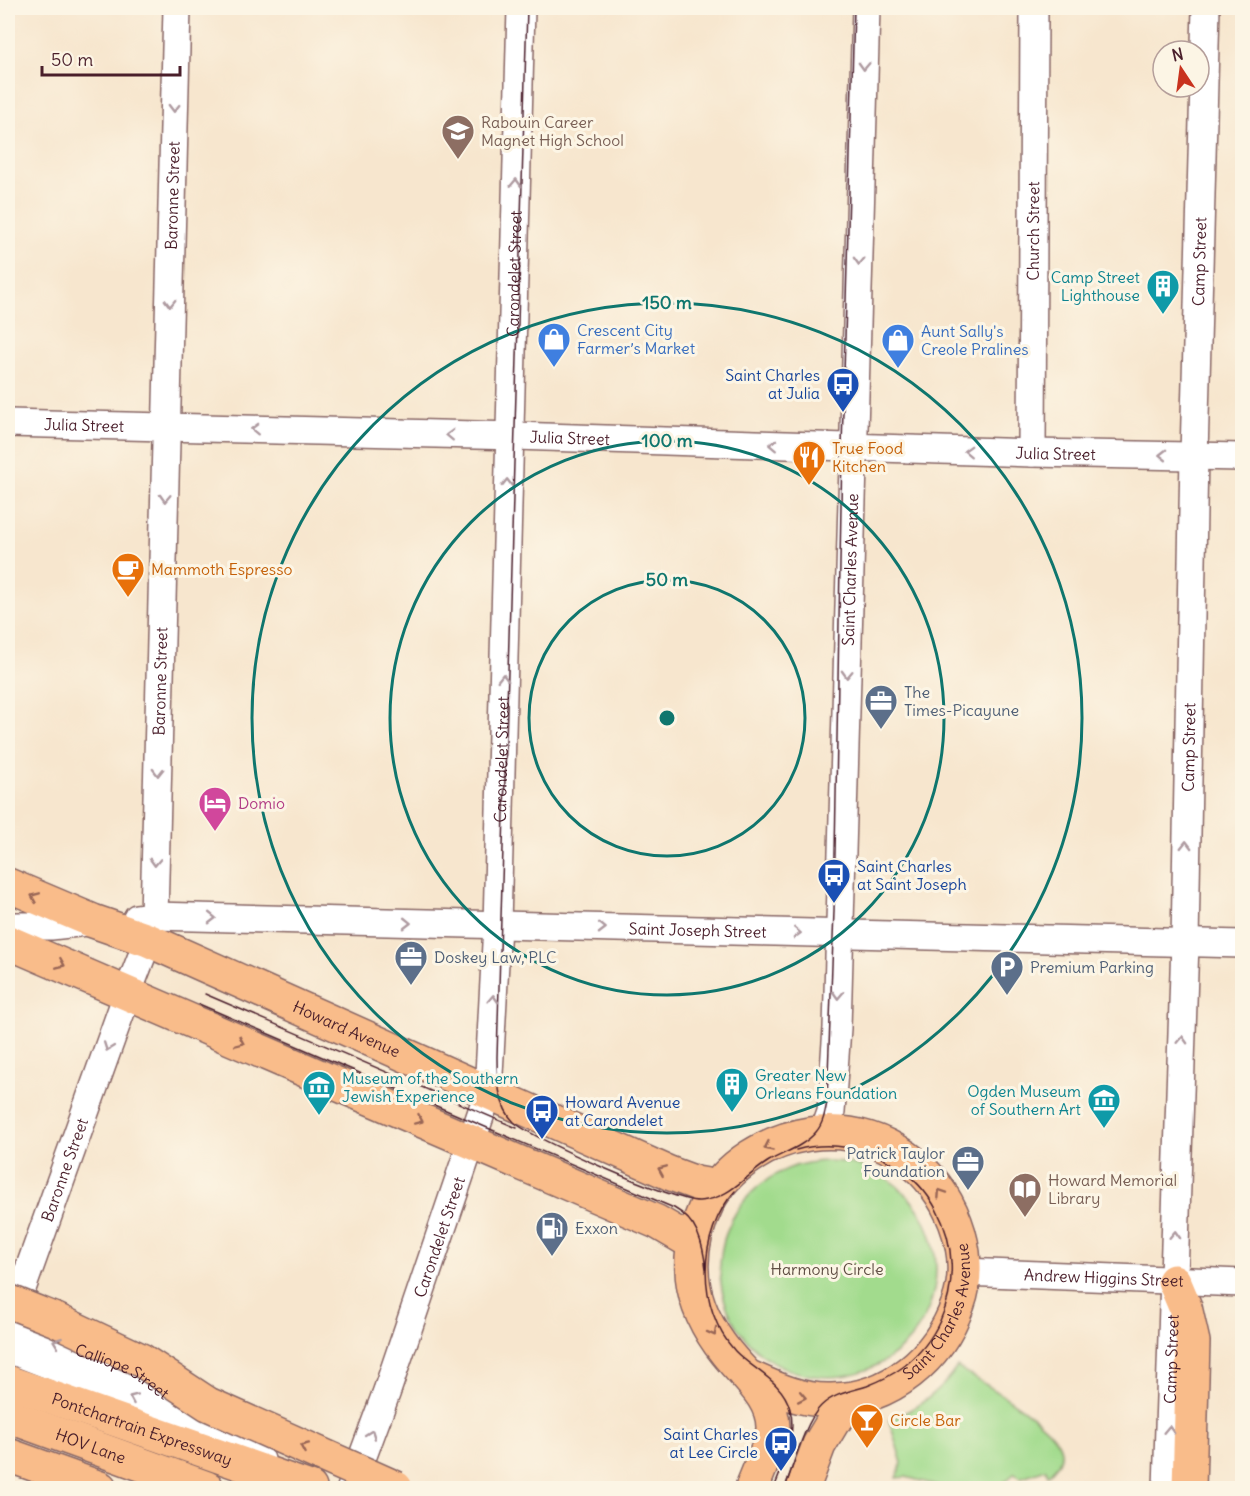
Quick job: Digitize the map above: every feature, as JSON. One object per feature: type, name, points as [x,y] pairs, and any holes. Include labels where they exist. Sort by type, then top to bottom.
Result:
[{"type":"main road","name":"Howard Avenue","points":[[8,885],[93,921],[151,928],[488,1093],[669,1173],[696,1183],[718,1187]]},
{"type":"main road","points":[[8,942],[657,1222],[693,1243]]},
{"type":"main road","name":"Saint Charles Avenue","points":[[747,1376],[782,1392],[805,1398],[828,1400],[860,1397],[899,1380],[918,1366],[935,1346],[959,1302],[964,1272],[962,1247],[956,1224],[946,1201],[933,1181],[921,1169],[895,1150],[873,1139],[824,1132],[794,1136],[765,1147],[739,1164],[718,1187],[704,1212],[693,1243],[691,1269],[694,1295],[719,1344],[770,1406],[773,1430],[752,1488]]},
{"type":"main road","points":[[1174,1281],[1185,1307],[1193,1342],[1182,1484]]},
{"type":"main road","points":[[8,1325],[56,1320],[141,1360],[208,1404],[396,1488]]},
{"type":"main road","name":"Pontchartrain Expressway","points":[[8,1382],[311,1488]]},
{"type":"main road","name":"Saint Charles Avenue","points":[[804,1488],[819,1445],[834,1420],[860,1397]]},
{"type":"main road","name":"HOV Lane","points":[[8,1416],[207,1488]]},
{"type":"main road","points":[[8,1455],[100,1488]]},
{"type":"street","name":"Baronne Street","points":[[8,1325],[151,928],[167,427],[177,8]]},
{"type":"street","name":"Carondelet Street","points":[[351,1488],[387,1391],[488,1093],[497,925],[521,8]]},
{"type":"street","name":"Saint Charles Avenue","points":[[824,1132],[831,1105],[837,1028],[866,8]]},
{"type":"street","name":"Church Street","points":[[1032,453],[1034,8]]},
{"type":"street","name":"Camp Street","points":[[1174,1281],[1185,942],[1194,455],[1206,8]]},
{"type":"street","name":"Julia Street","points":[[8,423],[1242,457]]},
{"type":"street","points":[[8,926],[51,926],[93,921]]},
{"type":"street","name":"Saint Joseph Street","points":[[151,928],[497,925],[1242,944]]},
{"type":"street","name":"Andrew Higgins Street","points":[[964,1272],[1242,1283]]},
{"type":"street","name":"Calliope Street","points":[[8,1325],[132,1369],[225,1439],[311,1488]]},
{"type":"green space","name":"Harmony Circle","points":[[828,1161],[849,1163],[869,1169],[888,1179],[904,1193],[918,1209],[928,1228],[934,1248],[936,1269],[934,1290],[928,1310],[918,1329],[904,1345],[888,1359],[869,1369],[849,1375],[828,1377],[807,1375],[787,1369],[768,1359],[752,1345],[738,1329],[728,1310],[722,1290],[720,1269],[722,1248],[728,1228],[738,1209],[752,1193],[768,1179],[787,1169],[807,1163]]},
{"type":"green space","points":[[957,1367],[1017,1405],[1047,1429],[1057,1441],[1061,1451],[1058,1464],[1048,1475],[1046,1469],[1020,1478],[1015,1473],[998,1488],[947,1488],[906,1477],[896,1478],[902,1463],[889,1420],[909,1411],[936,1392]]},
{"type":"tram line","points":[[527,8],[498,1083],[509,1116],[526,1130],[574,1155],[635,1181],[685,1199],[699,1201],[709,1200],[728,1192],[769,1161],[806,1141],[820,1125],[827,1102],[834,911],[842,447],[854,8]]},
{"type":"tram line","points":[[205,994],[517,1128]]},
{"type":"tram line","points":[[199,1004],[674,1208],[694,1226],[703,1251],[706,1269]]},
{"type":"tram line","points":[[785,1488],[805,1433],[821,1406],[837,1396],[890,1375],[903,1367],[925,1346],[940,1321],[949,1293],[951,1265],[947,1236],[936,1210],[919,1186],[896,1166],[860,1150],[834,1146],[796,1150]]},
{"type":"tram line","points":[[735,1191],[722,1208],[713,1228],[706,1271],[708,1293],[713,1314],[722,1334],[742,1358],[774,1383],[786,1399],[790,1409],[791,1440],[774,1488]]},
{"type":"place","name":"Rabouin Career Magnet High School","points":[[458,160]]},
{"type":"place","name":"Camp Street Lighthouse","points":[[1163,315]]},
{"type":"place","name":"Crescent City Farmer’s Market","points":[[554,368]]},
{"type":"place","name":"Aunt Sally's Creole Pralines","points":[[898,369]]},
{"type":"place","name":"Saint Charles at Julia","points":[[843,413]]},
{"type":"place","name":"True Food Kitchen","points":[[809,486]]},
{"type":"place","name":"Mammoth Espresso","points":[[128,598]]},
{"type":"place","name":"The Times-Picayune","points":[[881,730]]},
{"type":"place","name":"Domio","points":[[215,832]]},
{"type":"place","name":"Saint Charles at Saint Joseph","points":[[834,904]]},
{"type":"place","name":"Doskey Law, PLC","points":[[411,986]]},
{"type":"place","name":"Premium Parking","points":[[1007,996]]},
{"type":"place","name":"Greater New Orleans Foundation","points":[[732,1113]]},
{"type":"place","name":"Museum of the Southern Jewish Experience","points":[[319,1116]]},
{"type":"place","name":"Ogden Museum of Southern Art","points":[[1104,1129]]},
{"type":"place","name":"Howard Avenue at Carondelet","points":[[542,1140]]},
{"type":"place","name":"Patrick Taylor Foundation","points":[[968,1191]]},
{"type":"place","name":"Howard Memorial Library","points":[[1025,1218]]},
{"type":"place","name":"Exxon","points":[[552,1257]]},
{"type":"place","name":"Circle Bar","points":[[867,1449]]},
{"type":"place","name":"Saint Charles at Lee Circle","points":[[781,1472]]}]
